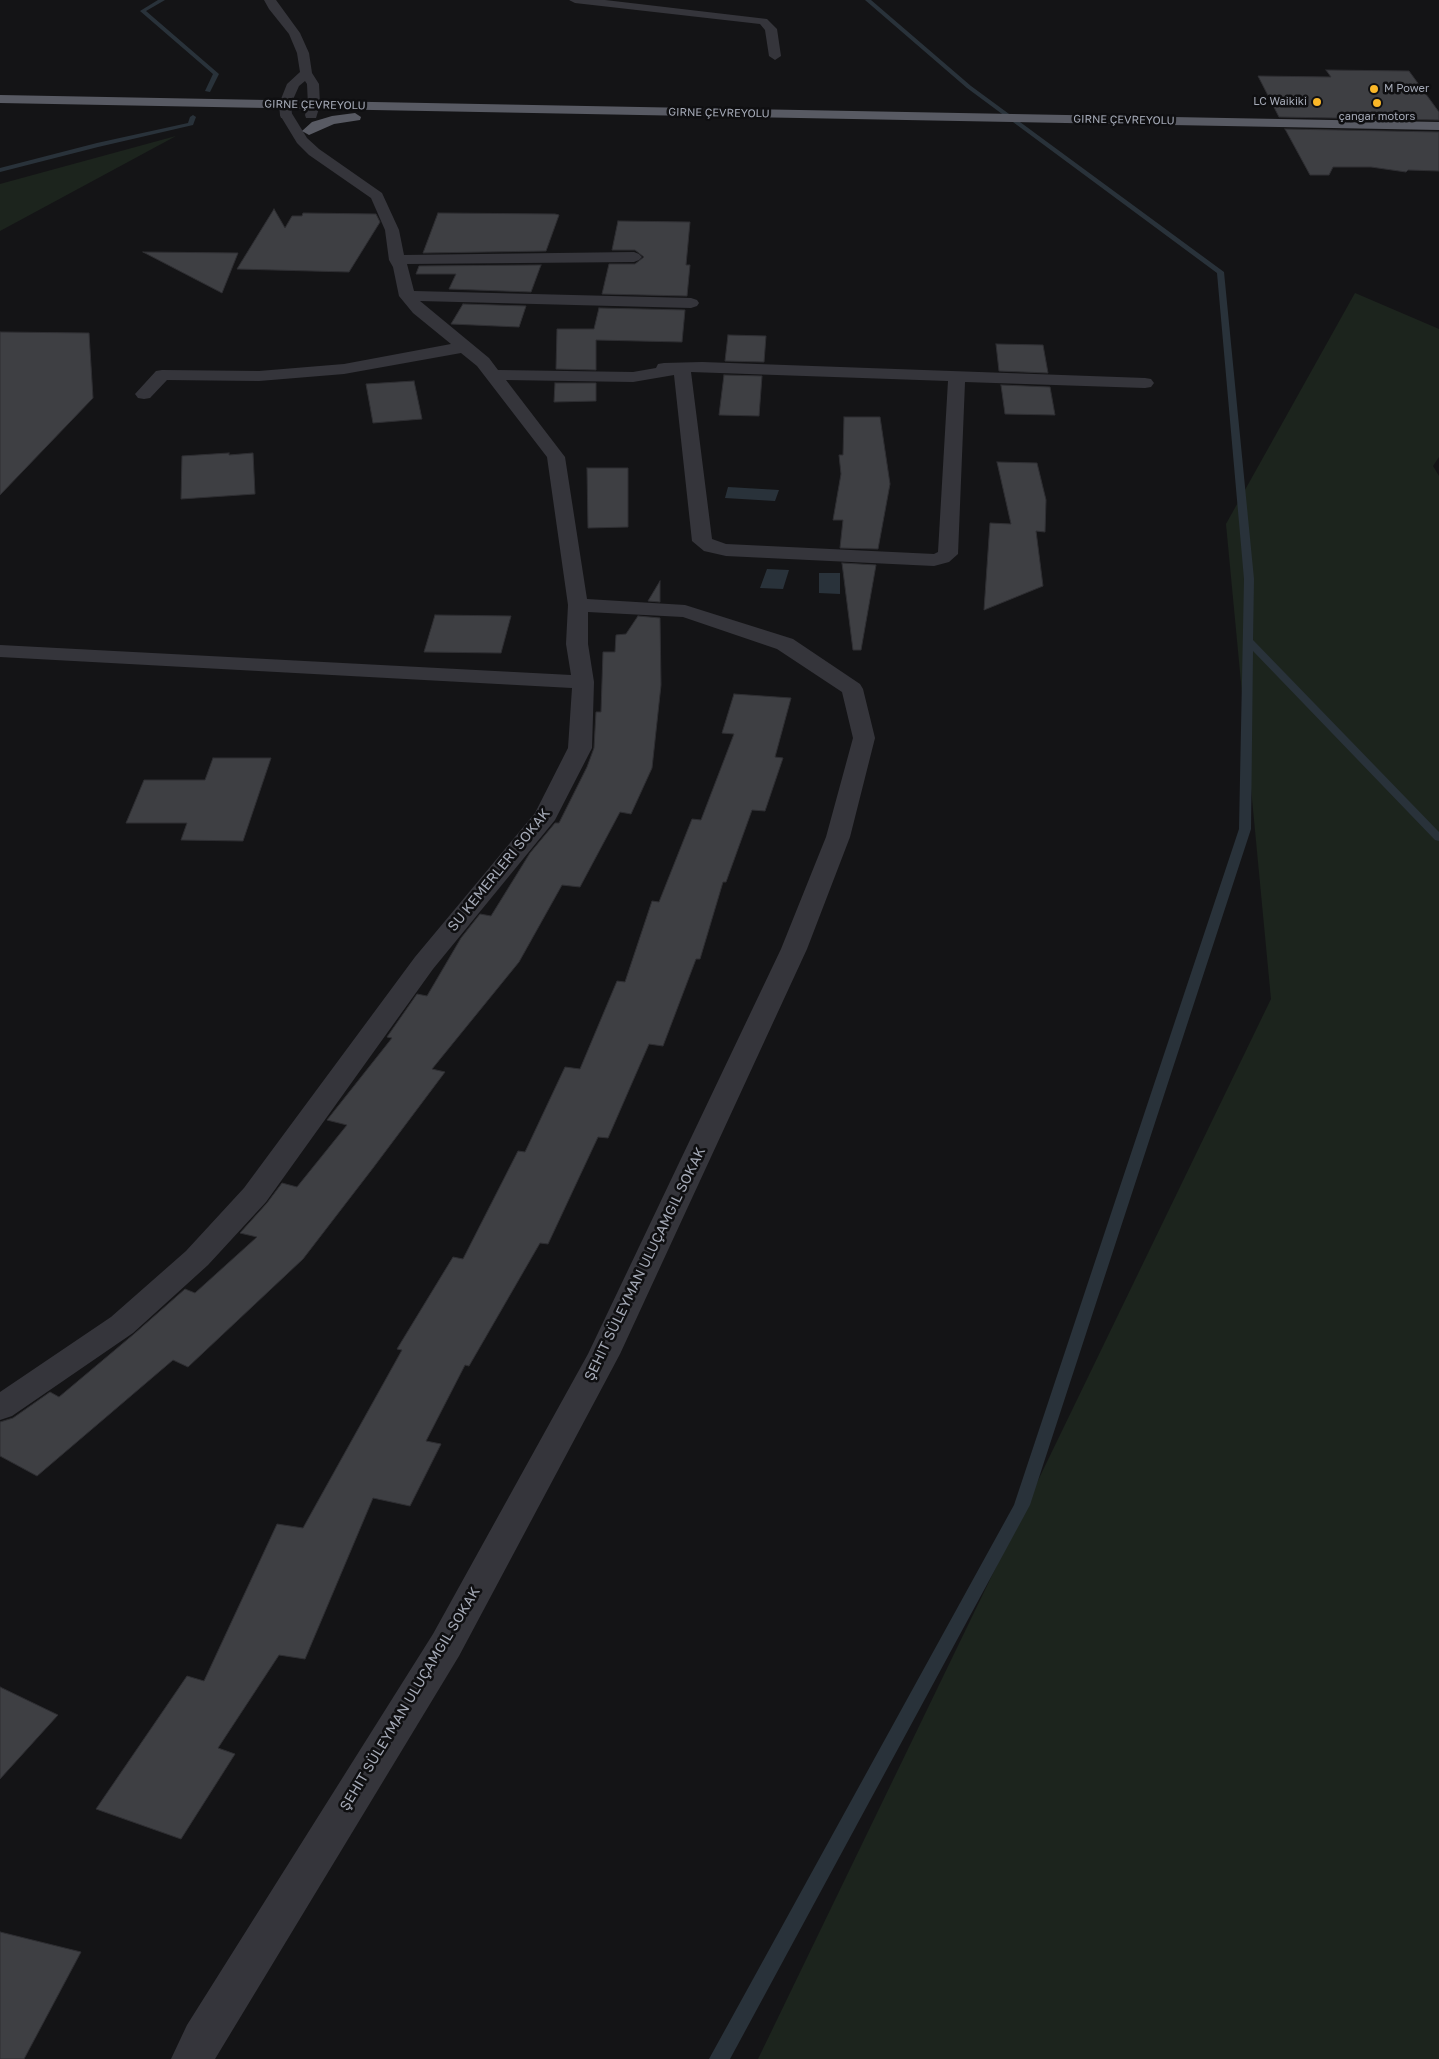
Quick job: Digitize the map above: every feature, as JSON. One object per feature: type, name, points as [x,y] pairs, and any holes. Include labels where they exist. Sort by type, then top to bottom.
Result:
[{"type":"highway","points":[[187,102],[243,98],[267,94],[293,84]]},
{"type":"highway","name":"GIRNE ÇEVREYOLU","points":[[0,98],[187,102],[313,110],[950,117],[1439,126]]},
{"type":"highway","name":"GIRNE ÇEVREYOLU","points":[[0,109],[286,109]]},
{"type":"highway","name":"GIRNE ÇEVREYOLU","points":[[313,110],[359,116],[1439,135]]},
{"type":"highway","points":[[305,136],[317,125],[332,120],[359,116]]},
{"type":"street","points":[[270,0],[273,7],[294,34],[303,53],[306,73],[313,84],[313,110],[305,136]]},
{"type":"street","points":[[575,0],[608,2],[763,21],[771,29],[775,56]]},
{"type":"street","points":[[306,73],[293,84],[286,109],[314,152],[377,196],[392,230],[397,260],[401,267],[407,296],[691,303]]},
{"type":"street","points":[[397,260],[634,257]]},
{"type":"street","name":"SU KEMERLERI SOKAK","points":[[0,1408],[122,1325],[197,1258],[256,1195],[424,963],[546,815],[580,748],[583,682],[578,644],[578,605],[556,457],[487,368],[419,310],[407,296]]},
{"type":"street","points":[[144,394],[162,375],[259,376],[344,369],[464,347]]},
{"type":"street","points":[[487,368],[633,377],[682,368],[702,367],[1145,383]]},
{"type":"street","points":[[682,368],[702,541],[711,547],[726,550],[934,560],[948,554],[957,376]]},
{"type":"street","name":"ŞEHIT SÜLEYMAN ULUÇAMGIL SOKAK","points":[[193,2059],[202,2039],[446,1645],[604,1354],[794,949],[841,828],[864,738],[852,690],[785,644],[685,611],[578,605]]},
{"type":"street","points":[[0,651],[583,682]]},
{"type":"shaded area","points":[[176,136],[0,231],[0,184]]},
{"type":"shaded area","points":[[1355,293],[1439,329],[1439,457],[1433,466],[1439,476],[1439,2059],[758,2059],[1271,999],[1226,524]]},
{"type":"shaded area","points":[[728,487],[779,490],[775,501],[725,498]]},
{"type":"shaded area","points":[[767,569],[789,570],[783,589],[760,588]]},
{"type":"shaded area","points":[[819,573],[840,573],[840,594],[819,593]]},
{"type":"building","points":[[1326,70],[1409,71],[1439,112],[1439,120],[1279,117],[1258,76],[1331,77]]},
{"type":"building","points":[[1285,129],[1439,132],[1439,171],[1408,170],[1406,172],[1371,167],[1333,167],[1329,175],[1310,175]]},
{"type":"building","points":[[274,209],[285,228],[292,216],[302,216],[303,213],[376,214],[380,222],[349,272],[237,269]]},
{"type":"building","points":[[438,213],[559,215],[546,251],[423,253]]},
{"type":"building","points":[[618,221],[690,222],[686,265],[690,265],[687,296],[602,294],[609,264],[635,264],[644,257],[635,250],[612,250]]},
{"type":"building","points":[[143,252],[238,253],[222,293]]},
{"type":"building","points":[[541,265],[531,292],[449,289],[456,274],[416,274],[419,266]]},
{"type":"building","points":[[463,304],[526,306],[519,327],[451,324]]},
{"type":"building","points":[[599,308],[685,310],[682,342],[596,340],[596,370],[556,369],[557,329],[594,329]]},
{"type":"building","points":[[0,332],[89,333],[93,398],[0,495]]},
{"type":"building","points":[[728,335],[766,336],[764,362],[725,361]]},
{"type":"building","points":[[996,344],[1043,345],[1048,373],[999,371]]},
{"type":"building","points":[[724,375],[762,376],[759,416],[719,415]]},
{"type":"building","points":[[414,381],[422,419],[373,423],[366,384]]},
{"type":"building","points":[[555,383],[596,383],[596,401],[554,402]]},
{"type":"building","points":[[1001,385],[1050,387],[1055,415],[1005,414]]},
{"type":"building","points":[[844,417],[880,417],[890,484],[878,549],[840,548],[843,520],[833,520],[841,474],[839,455],[843,455]]},
{"type":"building","points":[[229,453],[229,455],[253,453],[255,494],[181,499],[182,456]]},
{"type":"building","points":[[997,462],[1037,463],[1046,500],[1045,532],[1036,531],[1043,586],[984,610],[990,523],[1011,524]]},
{"type":"building","points":[[587,468],[628,468],[628,527],[588,528]]},
{"type":"building","points":[[842,563],[876,565],[861,650],[853,650]]},
{"type":"building","points":[[660,581],[660,602],[648,601]]},
{"type":"building","points":[[435,615],[511,616],[501,653],[424,652]]},
{"type":"building","points":[[638,616],[660,618],[661,685],[652,768],[631,814],[620,812],[580,887],[562,885],[519,962],[432,1069],[445,1072],[373,1168],[303,1259],[188,1367],[173,1360],[37,1476],[0,1456],[0,1422],[13,1418],[50,1392],[59,1397],[185,1289],[195,1293],[257,1237],[240,1233],[282,1183],[297,1187],[347,1125],[327,1120],[392,1038],[387,1037],[417,994],[427,996],[461,938],[480,914],[491,916],[530,853],[555,823],[559,823],[587,767],[594,748],[596,712],[601,712],[603,652],[615,652],[616,635],[626,634]]},
{"type":"building","points":[[734,694],[791,698],[775,757],[783,758],[765,811],[752,810],[726,882],[723,882],[700,959],[696,959],[663,1046],[649,1044],[608,1138],[598,1137],[548,1244],[540,1243],[469,1366],[465,1365],[426,1441],[441,1444],[410,1506],[373,1498],[305,1659],[279,1655],[218,1748],[235,1754],[181,1839],[96,1809],[187,1676],[204,1681],[277,1524],[303,1528],[402,1350],[397,1349],[453,1257],[463,1259],[518,1151],[525,1152],[565,1067],[580,1069],[617,981],[625,982],[652,901],[659,902],[692,819],[701,820],[734,734],[722,733]]},
{"type":"building","points":[[213,758],[271,758],[243,841],[181,840],[187,823],[126,823],[144,780],[205,780]]},
{"type":"building","points":[[0,1687],[58,1715],[0,1779]]},
{"type":"building","points":[[0,1932],[81,1952],[24,2059],[0,2059]]},
{"type":"waterway","points":[[162,0],[143,11],[216,74],[208,91]]},
{"type":"waterway","points":[[868,0],[969,87],[1220,272],[1249,579],[1248,641]]},
{"type":"waterway","points":[[0,170],[97,145],[191,124],[193,117]]},
{"type":"waterway","points":[[719,2059],[1022,1505],[1245,829],[1248,641]]},
{"type":"waterway","points":[[1248,641],[1439,838]]},
{"type":"place","name":"M Power","points":[[1374,89]]},
{"type":"place","name":"LC Waikiki","points":[[1317,102]]},
{"type":"place","name":"çangar motors","points":[[1377,103]]}]
